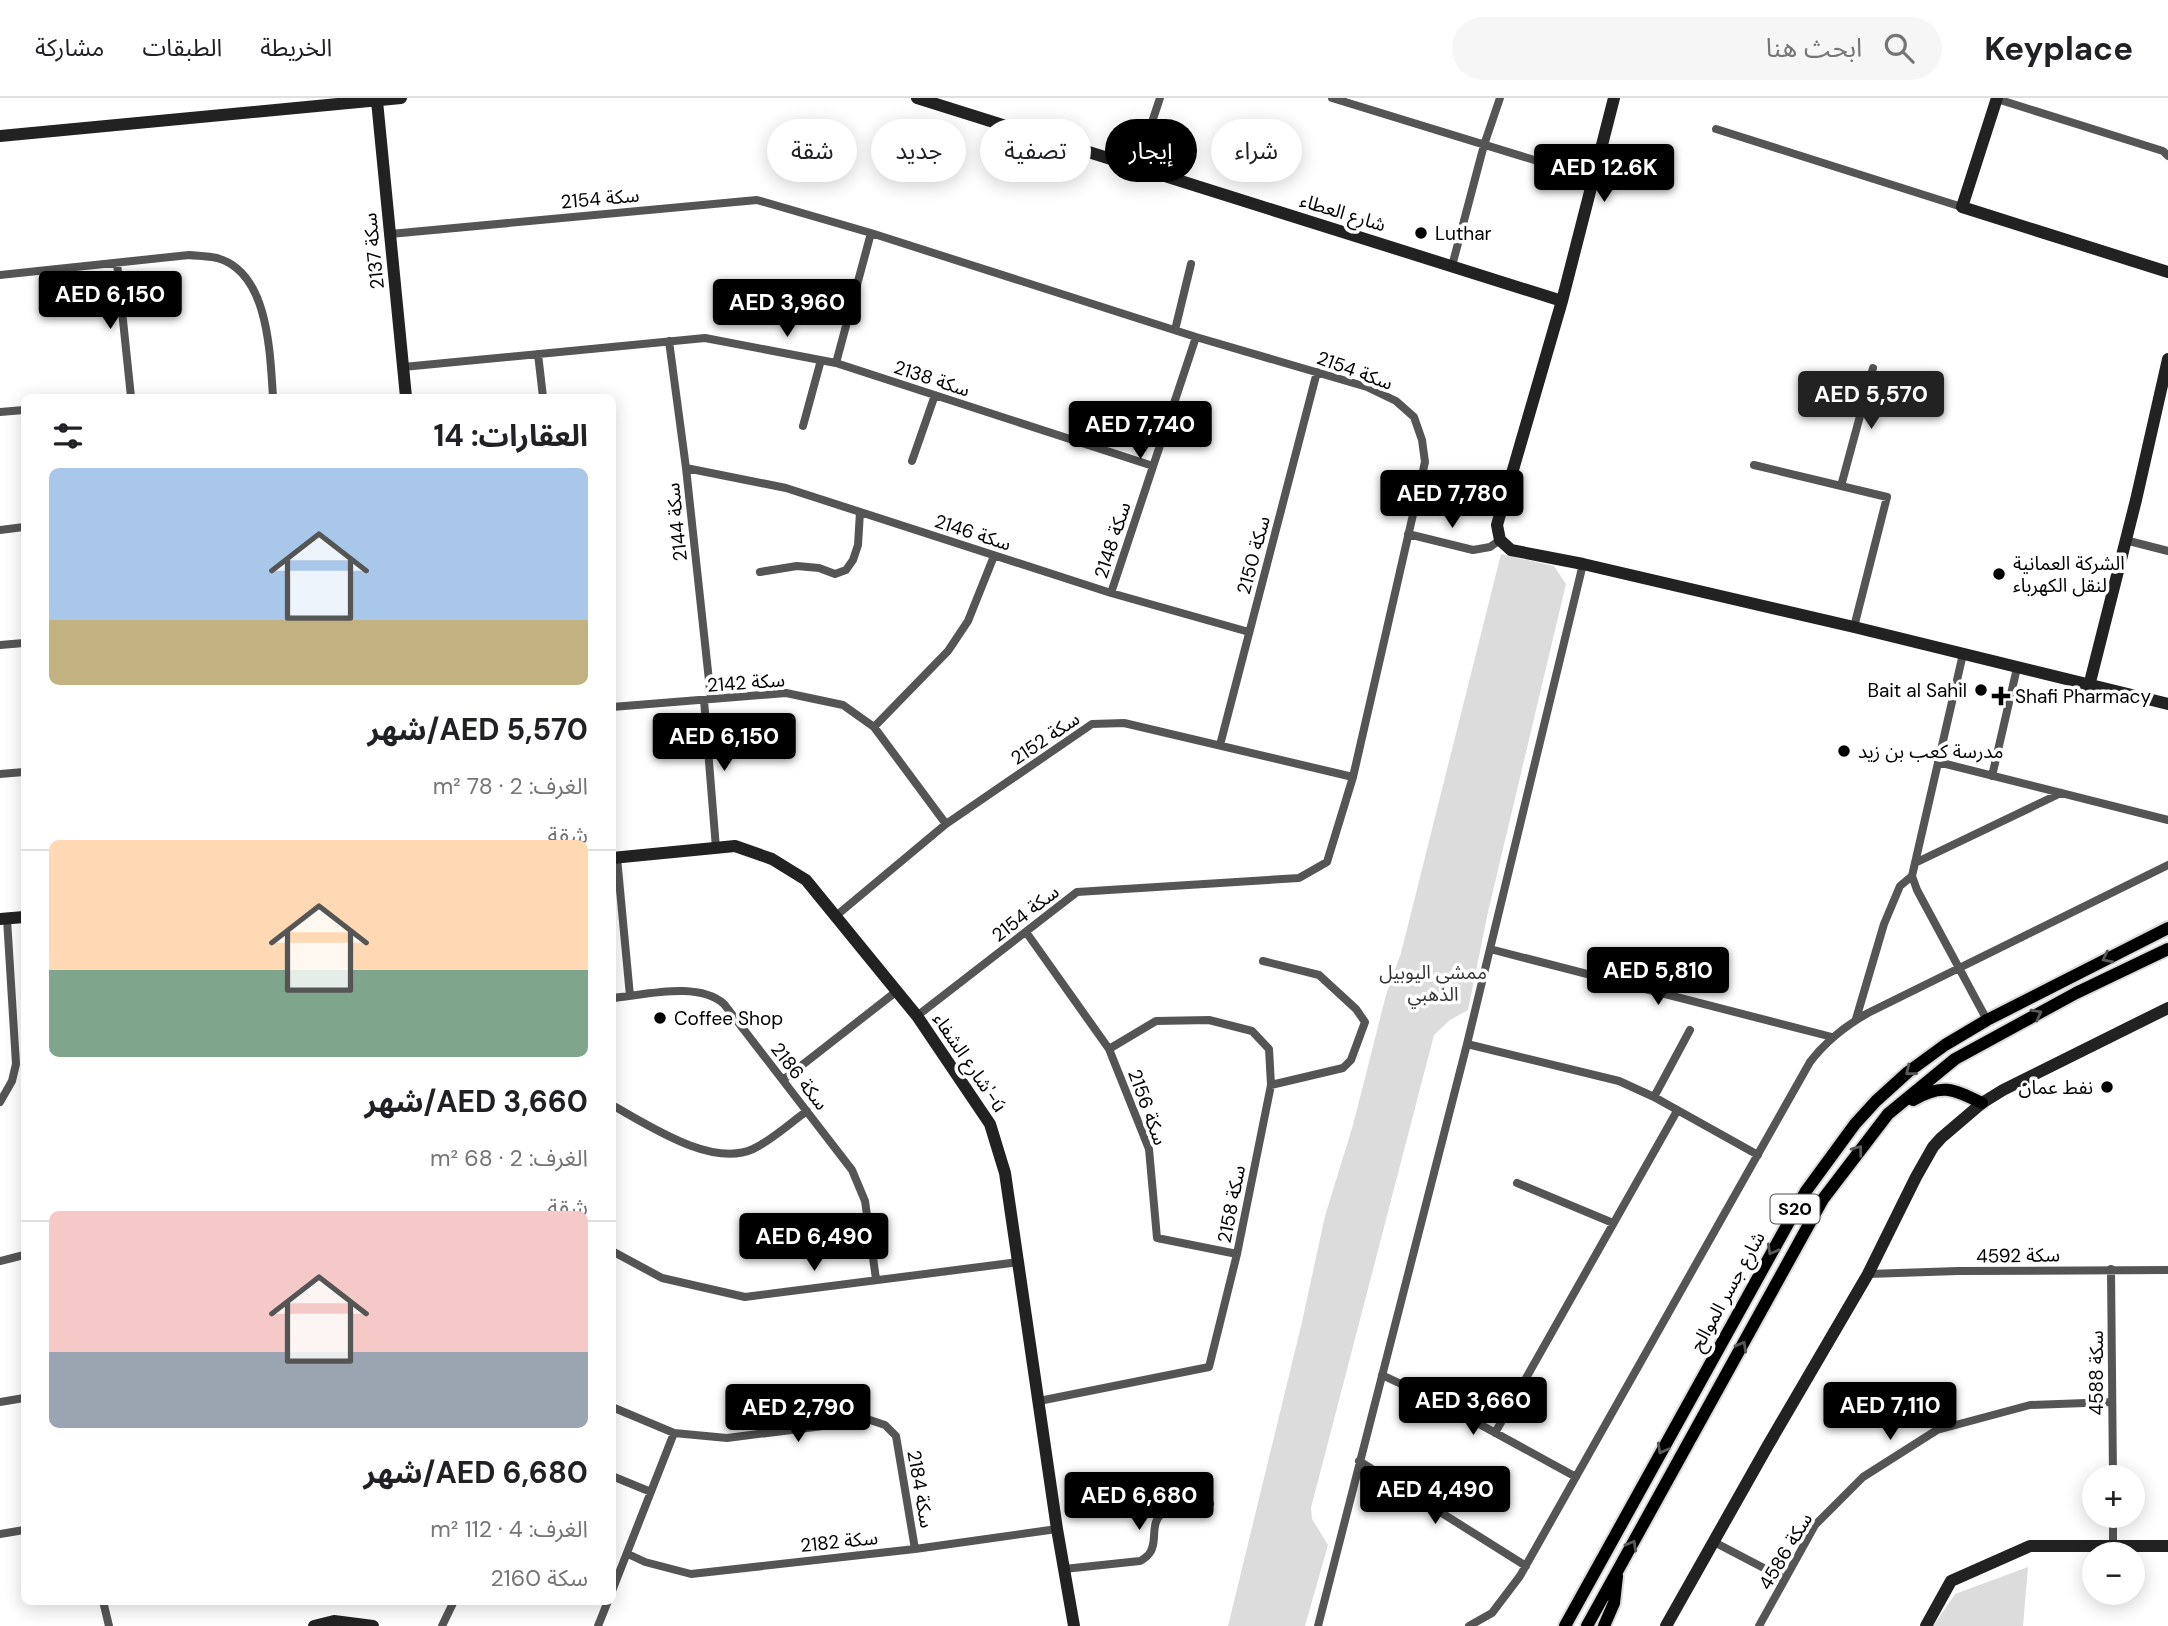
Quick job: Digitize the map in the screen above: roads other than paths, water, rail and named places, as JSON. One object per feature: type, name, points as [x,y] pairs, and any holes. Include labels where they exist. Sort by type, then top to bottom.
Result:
[{"type":"main road","name":"شارع جسر الموالح","points":[[1565,1626],[1806,1191],[1855,1124],[1908,1072],[1945,1045],[1986,1020],[2168,928]]},
{"type":"main road","name":"شارع جسر الموالح","points":[[1587,1626],[1823,1199],[1888,1114],[1955,1059],[2076,993],[2168,948]]},
{"type":"main road","points":[[1888,1114],[1927,1092],[1940,1088],[1951,1089],[1982,1103]]},
{"type":"main road","points":[[1556,1626],[1600,1563]]},
{"type":"main road","points":[[1604,1626],[1614,1603],[1617,1572]]},
{"type":"street","points":[[0,136],[281,104],[401,98]]},
{"type":"street","name":"شارع العطاء","points":[[917,98],[1105,157]]},
{"type":"street","points":[[1153,119],[1160,98]]},
{"type":"street","points":[[1332,98],[1594,178]]},
{"type":"street","points":[[1452,266],[1484,145],[1500,98]]},
{"type":"street","points":[[1614,98],[1562,301],[1497,525],[1500,540],[1511,550],[1583,564],[1854,627],[2168,704]]},
{"type":"street","points":[[1962,207],[1997,99],[2166,151]]},
{"type":"street","name":"سكة 2137","points":[[377,101],[406,394]]},
{"type":"street","points":[[1716,129],[2168,272]]},
{"type":"street","name":"شارع العطاء","points":[[1185,182],[1562,301]]},
{"type":"street","name":"سكة 2154","points":[[390,234],[757,200],[871,233],[1196,337],[1367,387],[1396,401],[1414,417],[1422,440],[1424,463],[1353,777],[1327,862],[1299,878],[1077,892],[917,1016]]},
{"type":"street","points":[[836,363],[871,233]]},
{"type":"street","points":[[0,275],[190,255],[219,258],[240,272],[257,294],[270,348],[273,394]]},
{"type":"street","points":[[117,263],[131,394]]},
{"type":"street","points":[[1175,330],[1191,264]]},
{"type":"street","name":"سكة 2148","points":[[1111,593],[1196,337]]},
{"type":"street","name":"سكة 2138","points":[[403,367],[705,338],[836,363],[1153,466]]},
{"type":"street","name":"سكة 2144","points":[[669,341],[686,468],[707,700],[716,848]]},
{"type":"street","points":[[538,354],[543,394]]},
{"type":"street","points":[[2089,685],[2168,359]]},
{"type":"street","points":[[803,426],[821,360]]},
{"type":"street","points":[[1841,486],[1873,368]]},
{"type":"street","name":"سكة 2150","points":[[1220,745],[1317,372]]},
{"type":"street","points":[[912,461],[935,395]]},
{"type":"street","points":[[0,412],[21,410]]},
{"type":"street","points":[[1754,465],[1887,497],[1854,627]]},
{"type":"street","name":"سكة 2146","points":[[686,468],[786,488],[1111,593],[1249,632]]},
{"type":"street","points":[[760,572],[797,566],[818,568],[835,574],[846,570],[858,545],[860,512]]},
{"type":"street","points":[[0,530],[21,527]]},
{"type":"street","points":[[1408,534],[1473,550],[1490,547],[1500,540]]},
{"type":"street","points":[[2125,540],[2168,551]]},
{"type":"street","points":[[874,727],[948,651],[968,621],[994,556]]},
{"type":"street","points":[[1318,1626],[1467,1044],[1583,564]]},
{"type":"street","points":[[0,645],[21,643]]},
{"type":"street","points":[[1962,654],[1912,876],[1986,1020]]},
{"type":"street","points":[[1992,776],[2017,667]]},
{"type":"street","name":"سكة 2142","points":[[616,707],[786,692],[843,705],[874,727],[946,824]]},
{"type":"street","name":"سكة 2152","points":[[837,915],[946,824],[1092,724],[1124,723],[1353,777]]},
{"type":"street","points":[[1938,762],[2168,820]]},
{"type":"street","points":[[0,774],[21,772]]},
{"type":"street","points":[[1915,863],[2061,793]]},
{"type":"street","name":"شارع الشفاء'-ú","points":[[616,858],[734,846],[772,859],[806,880],[917,1016],[990,1125],[1005,1173],[1057,1529],[1074,1626]]},
{"type":"street","points":[[1469,1626],[1492,1613],[1526,1566],[1810,1062],[1832,1037],[1856,1019],[2168,865]]},
{"type":"street","points":[[616,867],[630,996]]},
{"type":"street","points":[[1856,1019],[1884,924],[1900,886],[1912,876]]},
{"type":"street","points":[[0,1102],[20,1063],[3,919],[21,917]]},
{"type":"street","name":"سكة 2156","points":[[1026,932],[1109,1049],[1149,1149],[1157,1238],[1237,1255]]},
{"type":"street","points":[[1490,949],[1832,1037]]},
{"type":"street","points":[[1263,961],[1319,975],[1365,1022],[1351,1060],[1343,1068],[1270,1085]]},
{"type":"street","name":"سكة 2186","points":[[616,998],[690,991],[712,995],[724,1004],[858,1180],[865,1202],[876,1279]]},
{"type":"street","points":[[783,1080],[897,992]]},
{"type":"street","points":[[1666,1626],[1868,1274],[1933,1147],[1982,1103],[2168,1008]]},
{"type":"street","name":"سكة 2158","points":[[1039,1401],[1209,1367],[1237,1255],[1270,1085],[1269,1049],[1252,1031],[1209,1020],[1156,1021],[1109,1049]]},
{"type":"street","points":[[1654,1097],[1690,1030]]},
{"type":"street","points":[[1467,1044],[1607,1077],[1654,1097],[1758,1155]]},
{"type":"street","points":[[616,1107],[671,1137],[728,1154],[754,1149],[807,1111]]},
{"type":"street","points":[[1495,1433],[1677,1111]]},
{"type":"street","points":[[1517,1183],[1613,1223]]},
{"type":"street","points":[[616,1253],[662,1278],[745,1297],[1019,1262]]},
{"type":"street","points":[[0,1261],[21,1256]]},
{"type":"street","name":"سكة 4588","points":[[2111,1269],[2113,1465]]},
{"type":"street","name":"سكة 4592","points":[[1868,1274],[2168,1270]]},
{"type":"street","points":[[1382,1375],[1439,1402],[1576,1477]]},
{"type":"street","points":[[0,1402],[21,1398]]},
{"type":"street","name":"سكة 4586","points":[[1759,1626],[1815,1525],[1863,1477],[1937,1430],[2030,1405],[2112,1402]]},
{"type":"street","name":"سكة 2184","points":[[616,1409],[674,1433],[727,1438],[870,1420],[885,1425],[896,1436],[915,1549]]},
{"type":"street","points":[[616,1582],[674,1433]]},
{"type":"street","points":[[1359,1461],[1526,1566]]},
{"type":"street","points":[[616,1478],[651,1492]]},
{"type":"street","points":[[1064,1569],[1140,1561],[1149,1555],[1153,1547],[1153,1531],[1158,1519],[1166,1511],[1210,1504]]},
{"type":"street","name":"سكة 2182","points":[[628,1553],[646,1562],[691,1574],[915,1549],[1057,1529]]},
{"type":"street","points":[[0,1534],[21,1530]]},
{"type":"street","points":[[1714,1542],[1785,1579]]},
{"type":"street","points":[[1926,1626],[1951,1581],[2030,1546],[2082,1546]]},
{"type":"street","points":[[2145,1546],[2168,1546]]},
{"type":"street","points":[[104,1605],[109,1626]]},
{"type":"street","points":[[443,1626],[452,1605]]},
{"type":"street","points":[[598,1626],[606,1605]]},
{"type":"street","points":[[314,1626],[334,1621],[373,1626]]},
{"type":"place","name":"Luthar","points":[[1421,233]]},
{"type":"place","name":"الشرکة العمانیة لنقل الکهرباء","points":[[1999,574]]},
{"type":"place","name":"Bait al Sahil","points":[[1981,690]]},
{"type":"place","name":"Shafi Pharmacy","points":[[2001,696]]},
{"type":"place","name":"مدرسة كعب بن زيد","points":[[1844,751]]},
{"type":"place","name":"Coffee Shop","points":[[660,1018]]},
{"type":"place","name":"نفط عمان","points":[[2107,1087]]},
{"type":"park label","name":"ممشى اليوبيل الذهبي","points":[[1433,983]]}]
